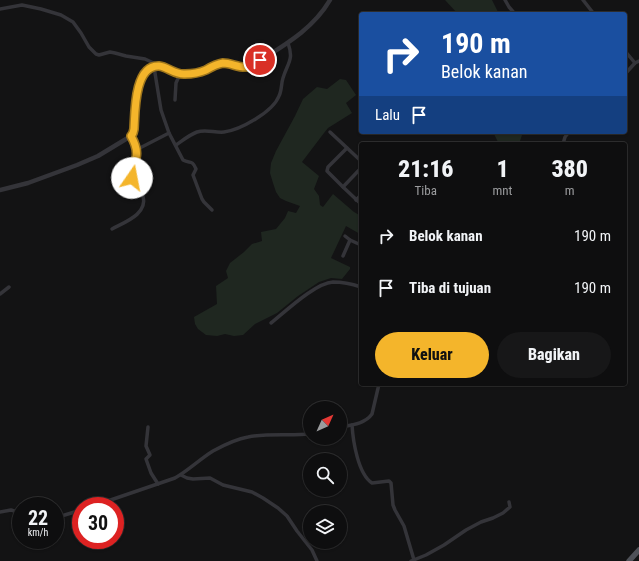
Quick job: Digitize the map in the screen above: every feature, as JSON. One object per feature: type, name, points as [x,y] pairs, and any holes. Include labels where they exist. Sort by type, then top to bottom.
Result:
[{"type":"main road","points":[[630,561],[639,550]]},
{"type":"street","points":[[0,8],[22,5],[61,15],[73,22],[89,47],[96,54],[99,55],[110,52],[145,59],[180,74],[191,74],[220,63],[246,67],[252,65],[286,44],[309,26],[318,18],[330,0]]},
{"type":"street","points":[[505,0],[513,12]]},
{"type":"street","points":[[583,0],[592,12]]},
{"type":"street","points":[[176,145],[197,132],[224,132],[238,128],[262,115],[276,102],[279,96],[283,77],[291,56],[286,44]]},
{"type":"street","points":[[627,53],[635,63]]},
{"type":"street","points":[[627,72],[639,61]]},
{"type":"street","points":[[0,190],[77,165],[98,156],[131,136],[133,133],[135,100],[140,82],[150,68],[160,66]]},
{"type":"street","points":[[154,67],[161,110],[169,133],[185,162],[191,162],[194,164],[196,169],[193,175],[202,200],[212,210]]},
{"type":"street","points":[[175,100],[176,83],[180,74]]},
{"type":"street","points":[[330,132],[359,159]]},
{"type":"street","points":[[136,150],[169,133]]},
{"type":"street","points":[[112,229],[136,215],[144,204],[143,195],[131,174],[136,158],[136,150],[131,136]]},
{"type":"street","points":[[347,148],[327,170],[327,172],[359,202]]},
{"type":"street","points":[[342,187],[359,170]]},
{"type":"street","points":[[356,200],[359,197]]},
{"type":"street","points":[[345,236],[359,244]]},
{"type":"street","points":[[343,256],[350,240]]},
{"type":"street","points":[[271,323],[319,286],[333,282],[359,286]]},
{"type":"street","points":[[0,294],[9,286]]},
{"type":"street","points":[[347,426],[368,419],[372,414],[379,386]]},
{"type":"street","points":[[352,425],[355,450],[367,480],[372,483],[389,481],[391,483],[393,505],[404,526],[413,560],[432,552],[478,523],[503,513],[510,506],[509,502]]},
{"type":"street","points":[[148,427],[146,446],[150,455],[146,459],[151,473],[158,484]]},
{"type":"street","points":[[120,497],[175,478],[213,451],[235,440],[248,437],[303,434]]},
{"type":"street","points":[[181,475],[187,478],[210,478],[223,485],[252,492],[263,498],[278,508],[286,516],[312,550],[317,561]]},
{"type":"street","points":[[0,512],[12,510]]},
{"type":"shaded area","points":[[445,0],[492,0],[498,12],[456,12]]},
{"type":"shaded area","points":[[340,79],[346,80],[356,95],[346,103],[352,113],[328,128],[302,162],[319,176],[314,189],[319,196],[320,205],[323,207],[333,194],[359,215],[359,233],[346,226],[331,258],[350,267],[350,269],[342,279],[331,278],[319,282],[298,296],[277,313],[255,324],[243,335],[206,335],[198,329],[195,324],[194,317],[217,304],[216,286],[228,278],[226,271],[230,263],[252,244],[262,241],[261,232],[276,229],[285,218],[288,211],[296,213],[300,206],[280,198],[276,192],[270,173],[271,163],[303,99],[317,87],[327,89]]},
{"type":"shaded area","points":[[494,134],[522,134],[520,142],[498,142]]},
{"type":"route","points":[[132,178],[131,174],[136,158],[136,150],[131,136],[134,129],[135,100],[140,82],[150,68],[160,66],[180,74],[191,74],[206,70],[220,63],[246,67],[260,60]]}]
